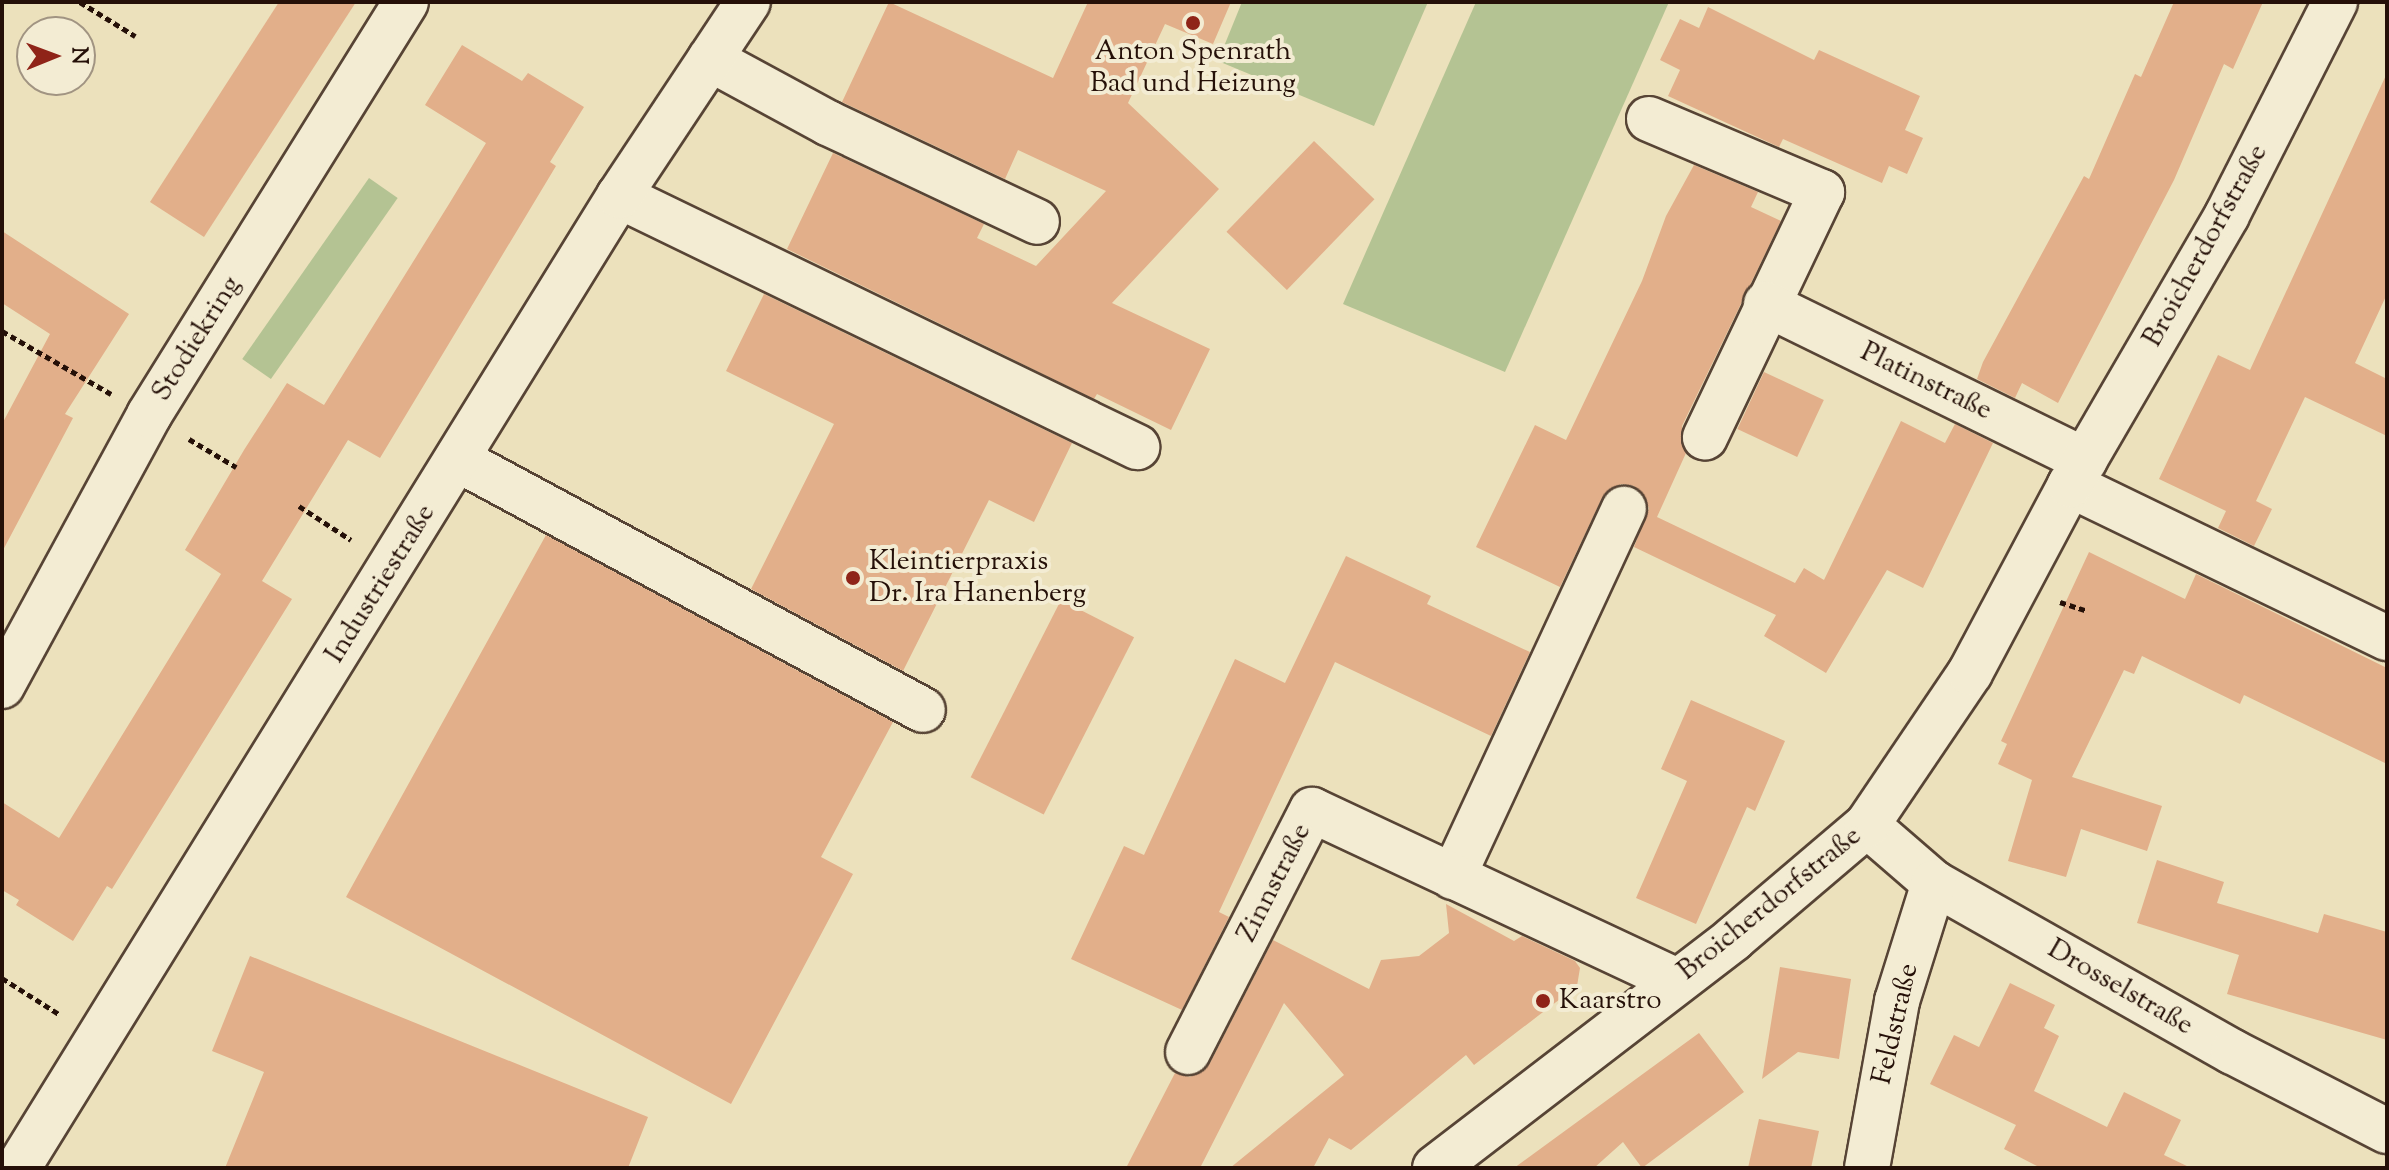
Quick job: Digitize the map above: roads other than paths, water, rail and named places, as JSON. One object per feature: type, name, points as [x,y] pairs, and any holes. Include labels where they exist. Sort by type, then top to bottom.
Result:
[{"type":"street","name":"Stodiekring","points":[[2,686],[149,415],[406,2]]},
{"type":"street","name":"Industriestraße","points":[[18,1168],[619,196],[748,2]]},
{"type":"street","name":"Broicherdorfstraße","points":[[1435,1168],[1677,981],[1867,825],[1970,673],[2078,473],[2227,215],[2335,2]]},
{"type":"street","points":[[710,59],[828,123],[1037,222]]},
{"type":"street","points":[[1649,119],[1822,192],[1705,437]]},
{"type":"street","points":[[619,196],[1137,447]]},
{"type":"street","name":"Platinstraße","points":[[1766,304],[2078,473]]},
{"type":"street","points":[[457,459],[923,710]]},
{"type":"street","points":[[2078,473],[2387,638]]},
{"type":"street","points":[[1453,877],[1624,509]]},
{"type":"street","name":"Zinnstraße","points":[[1188,1052],[1312,810],[1391,855],[1453,877],[1677,981]]},
{"type":"street","name":"Drosselstraße","points":[[1867,825],[1934,883],[2233,1052],[2387,1131]]},
{"type":"street","name":"Feldstraße","points":[[1867,1168],[1897,1001],[1934,883]]},
{"type":"place","name":"Anton Spenrath Bad und Heizung","points":[[1193,23]]},
{"type":"place","name":"Kleintierpraxis Dr. Ira Hanenberg","points":[[853,578]]},
{"type":"place","name":"Kaarstro","points":[[1543,1001]]}]
